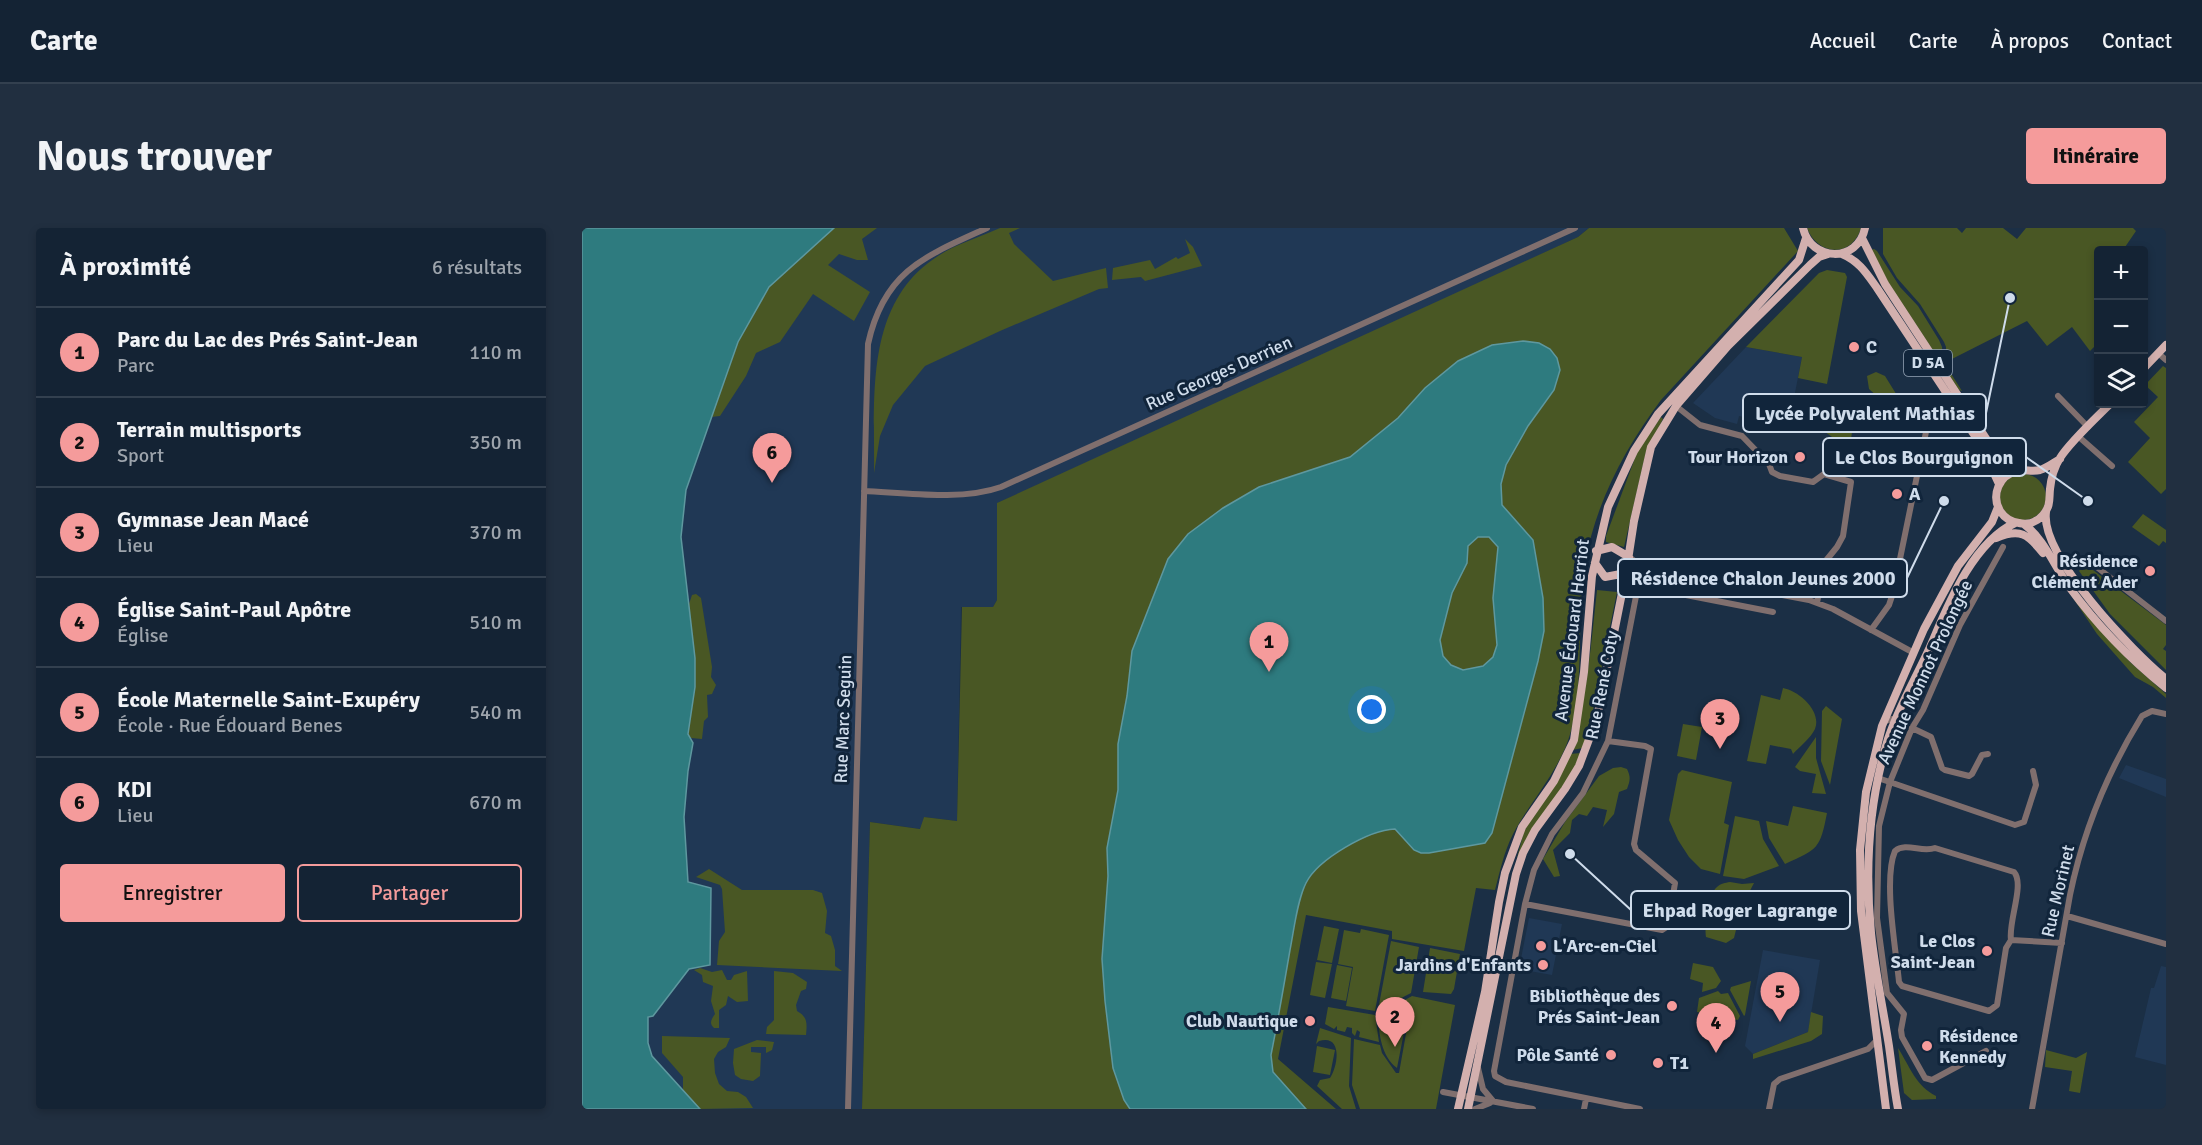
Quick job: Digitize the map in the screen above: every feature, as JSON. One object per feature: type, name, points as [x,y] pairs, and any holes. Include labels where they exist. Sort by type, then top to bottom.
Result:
[{"type":"main road","points":[[1803,232],[1814,247],[1828,254],[1842,254],[1851,250],[1862,238],[1866,228]]},
{"type":"main road","name":"Avenue Édouard Herriot","points":[[1468,1109],[1466,1097],[1505,873],[1522,827],[1554,781],[1574,740],[1584,672],[1594,562],[1608,507],[1634,451],[1673,396],[1799,260],[1803,232]]},
{"type":"main road","name":"D 5A","points":[[1862,238],[1885,284],[2002,463],[2016,471]]},
{"type":"main road","name":"Avenue Édouard Herriot","points":[[1458,1109],[1466,1097],[1478,1066],[1511,891],[1523,853],[1535,830],[1579,766],[1596,718],[1626,573],[1634,521],[1651,447],[1676,406],[1728,346],[1810,265],[1819,257],[1828,254]]},
{"type":"main road","name":"D 5A","points":[[1842,254],[1854,260],[1867,273],[1981,445],[1999,484]]},
{"type":"main road","points":[[2148,364],[2166,345]]},
{"type":"main road","points":[[2069,587],[2036,534],[2003,515],[1998,507],[1996,495],[1999,484],[2004,478],[2016,471],[2044,469],[2060,459],[2106,408]]},
{"type":"main road","points":[[2060,459],[2049,490],[2046,529],[2066,568],[2126,642],[2166,679]]},
{"type":"main road","points":[[2031,471],[2045,480],[2049,490]]},
{"type":"main road","points":[[1898,1109],[1878,987],[1869,913],[1869,851],[1878,778],[1888,740],[1890,707],[1914,652],[1935,606],[1958,566],[1992,522],[1998,507]]},
{"type":"main road","points":[[1887,1109],[1863,940],[1860,850],[1867,784],[1891,720],[1955,590],[1972,563],[2006,528],[2020,523],[2034,522],[2046,512]]},
{"type":"main road","points":[[1992,540],[2017,533],[2031,538],[2110,636],[2134,661],[2166,688]]},
{"type":"main road","points":[[1596,550],[1612,547],[1629,557]]},
{"type":"main road","points":[[1594,562],[1605,577],[1626,573]]},
{"type":"street","name":"Rue Marc Seguin","points":[[848,1109],[867,358],[871,332],[878,311],[900,278],[927,256],[987,228]]},
{"type":"street","name":"Rue Georges Derrien","points":[[864,491],[962,495],[1001,487],[1575,228]]},
{"type":"street","points":[[2158,353],[2166,360]]},
{"type":"street","points":[[1871,630],[1889,605],[1893,593],[1927,427],[1946,391]]},
{"type":"street","points":[[2058,396],[2088,427]]},
{"type":"street","points":[[1676,406],[1700,425],[1742,436],[1768,464],[1772,472],[1780,476],[1813,482],[1824,474],[1851,482],[1843,536],[1824,563],[1817,603]]},
{"type":"street","points":[[2079,437],[2112,466]]},
{"type":"street","name":"Avenue Monnot Prolongée","points":[[1986,1051],[1932,1080],[1925,1078],[1902,1037],[1904,1014],[1887,993],[1877,918],[1877,867],[1879,826],[1890,782],[1912,728],[1923,710],[1960,625],[2003,547]]},
{"type":"street","points":[[1629,557],[1645,569]]},
{"type":"street","points":[[2066,568],[2077,560],[2090,561],[2166,621]]},
{"type":"street","points":[[1626,573],[1645,569],[1817,603],[1914,652]]},
{"type":"street","points":[[1692,596],[1696,578]]},
{"type":"street","name":"Rue René Coty","points":[[1586,1099],[1506,1083],[1495,1076],[1494,1071],[1525,904],[1534,870],[1552,834],[1583,793],[1608,741],[1637,591],[1645,587],[1773,612]]},
{"type":"street","name":"Rue Morinet","points":[[2032,1109],[2076,869],[2107,782],[2142,716],[2152,711],[2166,714]]},
{"type":"street","points":[[1891,720],[1931,737],[1942,768],[1945,770],[1969,776],[1982,755],[1988,754]]},
{"type":"street","points":[[1525,904],[1662,930],[1668,926],[1675,883],[1634,847],[1650,749],[1646,746],[1608,741]]},
{"type":"street","points":[[1878,778],[2015,825],[2024,822],[2036,785],[2033,771]]},
{"type":"street","points":[[1904,847],[1927,851],[1935,848],[2014,872],[2018,882],[2010,929],[2012,940],[2006,948],[1997,1005],[1994,1009],[1984,1011],[1902,986],[1899,982],[1890,898],[1893,857],[1896,851],[1904,847]]},
{"type":"street","points":[[1511,891],[1527,896]]},
{"type":"street","points":[[2067,916],[2166,944]]},
{"type":"street","points":[[2012,940],[2062,943]]},
{"type":"street","points":[[1769,1109],[1774,1084],[1780,1079],[1868,1049],[1878,1040]]},
{"type":"street","name":"Avenue Édouard Herriot","points":[[1478,1066],[1483,1089],[1493,1102]]},
{"type":"street","points":[[1443,1092],[1533,1109]]},
{"type":"street","points":[[1584,1109],[1586,1099],[1640,1109]]},
{"type":"street","points":[[1475,1109],[1493,1102]]},
{"type":"shaded area","points":[[582,228],[834,228],[769,287],[738,342],[686,490],[681,537],[695,658],[695,687],[688,734],[693,743],[684,817],[688,882],[711,888],[710,965],[689,969],[653,1016],[648,1017],[648,1043],[652,1056],[700,1109],[582,1109]]},
{"type":"shaded area","points":[[834,228],[1589,228],[1578,237],[1442,301],[998,503],[997,600],[993,607],[961,607],[957,821],[924,817],[921,829],[870,822],[862,1109],[700,1109],[652,1056],[648,1043],[647,1017],[653,1016],[689,969],[709,965],[688,882],[685,859],[684,817],[693,743],[688,734],[695,687],[695,658],[681,537],[686,490],[738,342],[807,255]]},
{"type":"shaded area","points":[[834,228],[877,228],[862,239],[868,260],[857,260],[839,254],[828,265],[870,292],[854,321],[813,294],[780,342],[756,353],[746,376],[720,416],[711,417],[738,342],[769,287]]},
{"type":"shaded area","points":[[1000,228],[1020,228],[1009,233],[1014,244],[1053,281],[1106,268],[1108,288],[1099,289],[1000,331],[925,366],[893,405],[880,436],[874,473],[875,383],[885,325],[897,299],[914,276],[938,256],[960,244]]},
{"type":"shaded area","points":[[1589,228],[1784,228],[1798,251],[1661,400],[1635,437],[1613,477],[1596,520],[1585,564],[1582,585],[1578,690],[1571,731],[1553,771],[1513,834],[1495,890],[1476,888],[1464,951],[1392,939],[1392,931],[1306,915],[1278,1059],[1336,1109],[862,1109],[870,822],[920,829],[924,817],[957,821],[962,607],[993,607],[997,600],[997,503],[1578,237]]},
{"type":"shaded area","points":[[1807,228],[1861,228],[1857,238],[1850,245],[1835,250],[1819,244]]},
{"type":"shaded area","points":[[1883,228],[1957,228],[1962,233],[1966,228],[2003,228],[2017,239],[2026,228],[2133,228],[2136,231],[2126,246],[2094,246],[2094,347],[2090,351],[2072,327],[2047,346],[2027,321],[1946,362],[1944,342],[1920,304],[1897,278],[1883,254]]},
{"type":"shaded area","points":[[1185,239],[1193,247],[1202,266],[1145,281],[1141,277],[1112,280],[1113,268],[1150,260],[1155,269],[1176,257],[1178,259],[1190,253]]},
{"type":"shaded area","points":[[1874,249],[1900,287],[1918,306],[1939,340],[1943,361],[1962,391],[1959,390],[1888,282],[1871,250]]},
{"type":"shaded area","points":[[1827,270],[1845,273],[1847,277],[1827,384],[1798,378],[1802,357],[1746,347],[1819,273]]},
{"type":"shaded area","points":[[1523,341],[1539,343],[1550,349],[1557,358],[1560,370],[1554,390],[1528,426],[1506,465],[1501,484],[1502,505],[1533,540],[1543,598],[1544,631],[1492,833],[1485,843],[1421,853],[1414,850],[1395,829],[1384,831],[1345,847],[1312,874],[1300,898],[1271,1055],[1273,1072],[1306,1109],[1130,1109],[1124,1100],[1113,1068],[1105,1001],[1102,959],[1108,876],[1107,848],[1118,790],[1118,744],[1132,651],[1168,559],[1188,534],[1223,508],[1259,487],[1350,457],[1398,418],[1425,388],[1458,361],[1492,345]],"holes":[[[1478,537],[1489,537],[1498,547],[1493,598],[1497,645],[1493,657],[1483,666],[1463,670],[1451,665],[1443,656],[1440,640],[1452,593],[1467,563],[1468,546]]]},
{"type":"shaded area","points":[[1746,347],[1802,357],[1792,408],[1783,420],[1764,411],[1763,425],[1753,423],[1754,419],[1739,416],[1737,424],[1715,418],[1693,403]]},
{"type":"shaded area","points":[[2163,366],[2166,368],[2166,489],[2161,494],[2128,462],[2150,438],[2134,422],[2158,397],[2148,388],[2148,382]]},
{"type":"shaded area","points":[[1876,372],[1885,376],[1903,405],[1901,412],[1896,413],[1869,389],[1867,376]]},
{"type":"shaded area","points":[[1832,396],[1854,417],[1850,447],[1833,443],[1832,437],[1824,431]]},
{"type":"shaded area","points":[[1661,417],[1663,419],[1646,452],[1624,547],[1606,542],[1606,536],[1638,450]]},
{"type":"shaded area","points":[[2023,474],[2039,481],[2046,497],[2039,513],[2023,520],[2007,513],[2000,497],[2007,481]]},
{"type":"shaded area","points":[[2143,514],[2166,530],[2166,543],[2163,541],[2159,546],[2132,527]]},
{"type":"shaded area","points":[[2082,567],[2093,570],[2166,625],[2166,645],[2163,649],[2166,651],[2166,670],[2110,614],[2079,571]]},
{"type":"shaded area","points":[[1597,590],[1617,592],[1588,735],[1583,748],[1572,750],[1585,691]]},
{"type":"shaded area","points":[[696,594],[701,598],[712,667],[711,677],[716,685],[712,694],[707,695],[708,717],[704,721],[702,739],[691,738],[688,734],[695,687],[689,604],[692,595]]},
{"type":"shaded area","points":[[2071,595],[2130,662],[2166,694],[2166,698],[2153,687],[2135,677],[2097,634]]},
{"type":"shaded area","points":[[1783,688],[1796,693],[1808,703],[1815,715],[1815,729],[1793,754],[1791,749],[1770,745],[1766,764],[1747,761],[1761,695],[1780,700]]},
{"type":"shaded area","points":[[1826,706],[1842,719],[1830,785],[1821,761],[1822,711]]},
{"type":"shaded area","points":[[1683,724],[1702,727],[1696,760],[1677,756]]},
{"type":"shaded area","points":[[1816,737],[1816,758],[1826,794],[1812,793],[1816,774],[1800,771],[1795,767]]},
{"type":"shaded area","points":[[1581,753],[1577,765],[1517,858],[1524,831],[1569,754]]},
{"type":"shaded area","points":[[2126,765],[2166,779],[2166,797],[2119,778]]},
{"type":"shaded area","points":[[1613,768],[1627,769],[1629,781],[1627,789],[1619,792],[1614,814],[1603,827],[1607,810],[1593,807],[1587,816],[1579,814],[1572,820],[1570,833],[1553,850],[1560,876],[1554,877],[1543,859],[1565,822],[1599,776]]},
{"type":"shaded area","points":[[1682,770],[1732,782],[1724,823],[1729,825],[1720,874],[1701,869],[1689,857],[1669,820],[1678,774]]},
{"type":"shaded area","points":[[1793,806],[1827,813],[1822,834],[1816,846],[1811,851],[1785,864],[1769,838],[1766,821],[1788,826]]},
{"type":"shaded area","points":[[1735,816],[1759,821],[1763,839],[1779,866],[1744,879],[1723,876]]},
{"type":"shaded area","points":[[709,869],[742,890],[813,890],[822,893],[827,911],[825,933],[831,936],[835,950],[835,966],[842,971],[717,965],[719,941],[725,932],[722,889],[720,885],[696,877]]},
{"type":"shaded area","points":[[1730,882],[1754,883],[1742,906],[1734,938],[1726,943],[1706,937],[1706,926],[1711,896],[1720,885]]},
{"type":"shaded area","name":"L'Arc-en-Ciel","points":[[1529,918],[1562,924],[1552,975],[1519,969]]},
{"type":"shaded area","points":[[1324,926],[1339,929],[1332,963],[1317,960]]},
{"type":"shaded area","points":[[1361,929],[1389,935],[1375,1011],[1346,1006],[1353,967],[1338,964],[1344,930],[1360,933]]},
{"type":"shaded area","points":[[1391,941],[1419,947],[1411,993],[1378,1010]]},
{"type":"shaded area","points":[[1430,948],[1460,954],[1454,989],[1451,994],[1423,992]]},
{"type":"shaded area","points":[[1763,950],[1820,960],[1808,1032],[1753,1054],[1745,1046]]},
{"type":"shaded area","points":[[1316,962],[1332,964],[1325,998],[1310,995]]},
{"type":"shaded area","points":[[1693,963],[1713,967],[1721,981],[1716,988],[1702,992],[1703,983],[1690,979]]},
{"type":"shaded area","points":[[1337,965],[1352,968],[1346,1001],[1331,998]]},
{"type":"shaded area","points":[[2161,966],[2166,967],[2166,1065],[2135,1057],[2151,988],[2154,988]]},
{"type":"shaded area","points":[[700,968],[712,972],[722,970],[727,980],[747,971],[748,1001],[737,1002],[728,996],[726,1005],[719,1010],[719,1028],[714,1028],[711,1023],[715,1014],[711,1001],[713,986],[703,982],[702,975],[694,970]]},
{"type":"shaded area","points":[[774,971],[793,973],[807,982],[806,989],[801,991],[796,1005],[797,1011],[806,1021],[806,1035],[766,1034],[767,1027],[774,1020]]},
{"type":"shaded area","points":[[1751,981],[1744,1016],[1730,990],[1731,987]]},
{"type":"shaded area","points":[[1718,991],[1721,994],[1728,993],[1740,1016],[1738,1020],[1697,1012],[1699,998]]},
{"type":"shaded area","points":[[1412,996],[1455,1005],[1436,1109],[1360,1109],[1352,1085],[1354,1039],[1380,1045],[1382,1053],[1396,1073],[1399,1073],[1407,1028],[1405,1027],[1397,1068],[1384,1051],[1378,1015]]},
{"type":"shaded area","points":[[1328,1007],[1375,1015],[1379,1042],[1359,1037],[1360,1032],[1357,1030],[1355,1036],[1352,1028],[1347,1027],[1345,1032],[1337,1030],[1337,1026],[1334,1029],[1325,1024]]},
{"type":"shaded area","points":[[1811,1012],[1823,1016],[1822,1034],[1811,1041],[1753,1059],[1753,1054],[1808,1032]]},
{"type":"shaded area","points":[[1320,1028],[1351,1038],[1349,1086],[1356,1109],[1342,1109],[1317,1086],[1320,1080],[1330,1078],[1333,1073],[1337,1052],[1332,1042],[1327,1040],[1316,1044]]},
{"type":"shaded area","points":[[662,1036],[730,1038],[726,1047],[718,1052],[714,1059],[715,1073],[719,1084],[727,1091],[738,1092],[746,1097],[753,1108],[700,1109],[683,1091],[683,1077],[662,1053]]},
{"type":"shaded area","points":[[757,1040],[774,1042],[772,1050],[766,1053],[766,1047],[751,1047],[751,1052],[761,1053],[760,1076],[753,1081],[741,1079],[735,1075],[734,1049]]},
{"type":"shaded area","points":[[1317,1046],[1335,1050],[1330,1075],[1313,1072]]},
{"type":"shaded area","points":[[1898,1048],[1918,1081],[1936,1096],[1936,1099],[1912,1100],[1904,1093]]},
{"type":"shaded area","points":[[2046,1050],[2076,1058],[2087,1052],[2080,1093],[2069,1091],[2072,1071],[2045,1067]]},
{"type":"place","name":"Lycée Polyvalent Mathias","points":[[2010,298]]},
{"type":"place","name":"C","points":[[1854,347]]},
{"type":"place","name":"Tour Horizon","points":[[1800,457]]},
{"type":"place","name":"KDI","points":[[772,483]]},
{"type":"place","name":"A","points":[[1897,494]]},
{"type":"place","name":"Résidence Chalon Jeunes 2000","points":[[1944,501]]},
{"type":"place","name":"Le Clos Bourguignon","points":[[2088,501]]},
{"type":"place","name":"Résidence Clément Ader","points":[[2150,571]]},
{"type":"place","name":"Parc du Lac des Prés Saint-Jean","points":[[1269,672]]},
{"type":"place","name":"Gymnase Jean Macé","points":[[1720,749]]},
{"type":"place","name":"Ehpad Roger Lagrange","points":[[1570,854]]},
{"type":"place","name":"L'Arc-en-Ciel","points":[[1541,946]]},
{"type":"place","name":"Le Clos Saint-Jean","points":[[1987,951]]},
{"type":"place","name":"Jardins d'Enfants","points":[[1543,965]]},
{"type":"place","name":"Bibliothèque des Prés Saint-Jean","points":[[1672,1006]]},
{"type":"place","name":"Club Nautique","points":[[1310,1021]]},
{"type":"place","name":"École Maternelle Saint-Exupéry","points":[[1780,1022]]},
{"type":"place","name":"Résidence Kennedy","points":[[1927,1046]]},
{"type":"place","name":"Terrain multisports","points":[[1395,1047]]},
{"type":"place","name":"Église Saint-Paul Apôtre","points":[[1716,1053]]},
{"type":"place","name":"Pôle Santé","points":[[1611,1055]]},
{"type":"place","name":"T1","points":[[1658,1063]]}]
